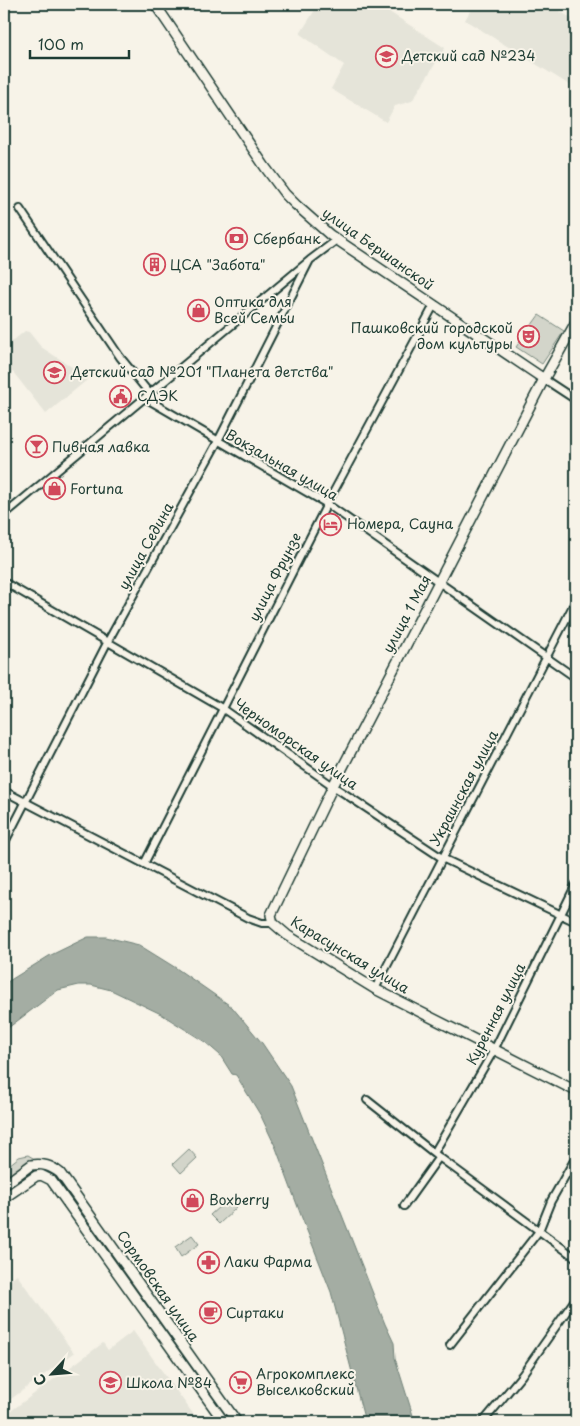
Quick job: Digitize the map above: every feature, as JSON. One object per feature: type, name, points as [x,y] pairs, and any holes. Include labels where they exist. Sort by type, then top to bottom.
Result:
[{"type":"street","name":"улица Бершанской","points":[[155,4],[265,167],[285,194],[314,222],[576,400]]},
{"type":"street","points":[[20,209],[147,396]]},
{"type":"street","points":[[4,516],[310,260],[338,239]]},
{"type":"street","name":"улица Седина","points":[[4,844],[107,643],[218,441],[310,260]]},
{"type":"street","name":"улица Фрунзе","points":[[144,864],[327,504],[434,305]]},
{"type":"street","name":"улица 1 Мая","points":[[273,922],[271,915],[274,908],[333,786],[544,379],[576,322]]},
{"type":"street","name":"Вокзальная улица","points":[[147,396],[218,441],[327,504],[576,678]]},
{"type":"street","name":"Черноморская улица","points":[[4,582],[222,708],[333,786],[442,858],[576,922]]},
{"type":"street","name":"Украинская улица","points":[[375,989],[576,600]]},
{"type":"street","name":"Карасунская улица","points":[[4,791],[248,918],[262,923],[273,922],[286,935],[375,989],[576,1091]]},
{"type":"street","name":"Куренная улица","points":[[404,1206],[436,1155],[494,1050],[576,884]]},
{"type":"street","points":[[367,1100],[436,1155],[576,1258]]},
{"type":"street","points":[[450,1345],[539,1231],[551,1202],[576,1157]]},
{"type":"street","name":"Сормовская улица","points":[[4,1185],[31,1165],[41,1164],[53,1168],[60,1173],[237,1422]]},
{"type":"street","name":"Сормовская улица","points":[[4,1198],[36,1176],[46,1177],[51,1180],[224,1422]]},
{"type":"street","points":[[483,1422],[522,1375],[576,1298]]},
{"type":"street","points":[[202,1391],[210,1385]]},
{"type":"shaded area","name":"Детский сад №234","points":[[377,4],[445,48],[412,101],[395,106],[386,122],[331,89],[344,65],[300,34],[318,5]]},
{"type":"shaded area","points":[[474,4],[548,4],[576,21],[576,89],[465,20]]},
{"type":"shaded area","points":[[539,315],[564,331],[542,364],[516,347]]},
{"type":"shaded area","name":"Детский сад №201 \"Планета детства\"","points":[[25,331],[29,332],[41,347],[72,367],[80,370],[99,370],[46,414],[13,372],[11,373],[4,364],[4,348]]},
{"type":"shaded area","points":[[88,937],[106,937],[139,945],[232,1007],[262,1043],[291,1086],[394,1343],[395,1358],[415,1422],[365,1422],[331,1292],[276,1148],[261,1116],[236,1075],[232,1074],[220,1055],[205,1042],[161,1014],[111,990],[91,985],[79,985],[58,990],[4,1031],[4,984],[49,956]]},
{"type":"shaded area","points":[[189,1149],[197,1158],[181,1173],[173,1164]]},
{"type":"shaded area","points":[[28,1155],[33,1158],[4,1180],[4,1169],[19,1157]]},
{"type":"shaded area","points":[[60,1179],[203,1383],[200,1382],[58,1181]]},
{"type":"shaded area","points":[[228,1199],[236,1208],[219,1224],[210,1215]]},
{"type":"shaded area","points":[[192,1235],[199,1244],[181,1257],[175,1247]]},
{"type":"shaded area","points":[[17,1275],[74,1353],[4,1404],[4,1285]]},
{"type":"shaded area","name":"Школа №84","points":[[133,1331],[199,1422],[4,1422],[4,1416],[103,1343],[108,1350]]},
{"type":"place","name":"Детский сад №234","points":[[386,56]]},
{"type":"place","name":"Сбербанк","points":[[237,239]]},
{"type":"place","name":"ЦСА \"Забота\"","points":[[154,265]]},
{"type":"place","name":"Оптика для Всей Семьи","points":[[198,310]]},
{"type":"place","name":"Пашковский городской дом культуры","points":[[529,336]]},
{"type":"place","name":"Детский сад №201 \"Планета детства\"","points":[[55,372]]},
{"type":"place","name":"СДЭК","points":[[121,396]]},
{"type":"place","name":"Пивная лавка","points":[[36,447]]},
{"type":"place","name":"Fortuna","points":[[54,489]]},
{"type":"place","name":"Номера, Сауна","points":[[331,524]]},
{"type":"place","name":"Boxberry","points":[[193,1200]]},
{"type":"place","name":"Лаки Фарма","points":[[208,1262]]},
{"type":"place","name":"Сиртаки","points":[[210,1313]]},
{"type":"place","name":"Агрокомплекс Выселковский","points":[[240,1382]]},
{"type":"place","name":"Школа №84","points":[[110,1383]]}]
